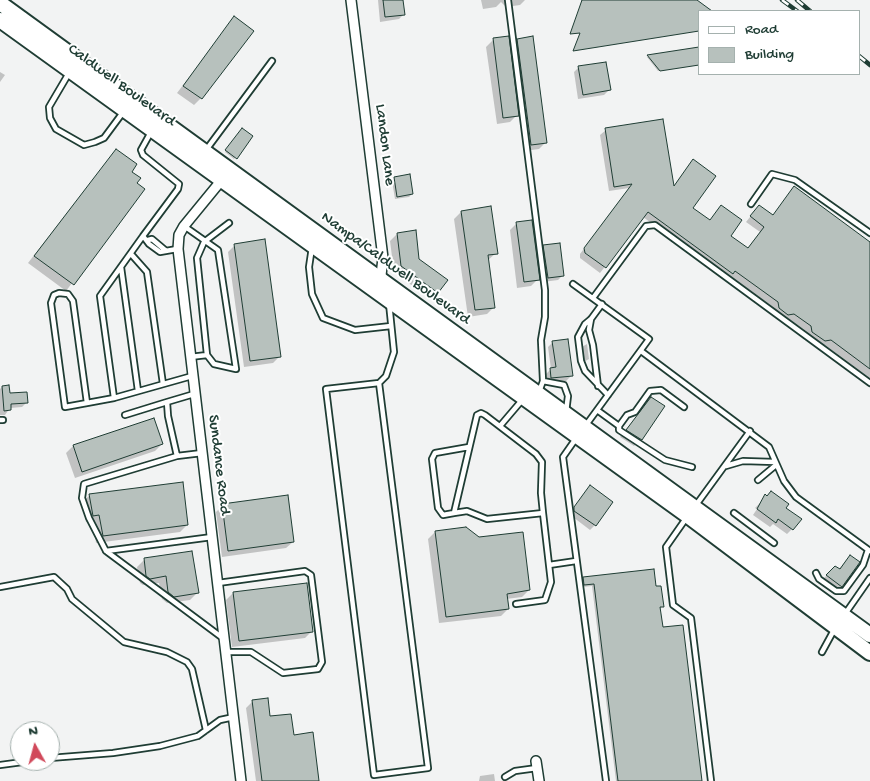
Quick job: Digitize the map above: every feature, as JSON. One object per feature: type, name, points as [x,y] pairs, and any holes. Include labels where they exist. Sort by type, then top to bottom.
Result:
[{"type":"main road","name":"Nampa/Caldwell Boulevard","points":[[0,3],[51,49],[79,60],[205,152],[225,175],[312,247],[541,387],[581,432]]},
{"type":"main road","name":"Caldwell Boulevard","points":[[0,20],[51,49],[70,71],[152,131],[225,175]]},
{"type":"main road","name":"Nampa/Caldwell Boulevard","points":[[225,175],[379,287],[389,302],[523,398],[581,432],[840,621]]},
{"type":"main road","points":[[840,621],[870,635]]},
{"type":"main road","points":[[840,621],[870,653]]},
{"type":"street","name":"Landon Lane","points":[[351,0],[383,258],[379,287]]},
{"type":"street","name":"Sundance Road","points":[[225,175],[184,226],[179,235],[178,249],[241,781]]},
{"type":"street","points":[[537,765],[539,781]]},
{"type":"lane","points":[[508,0],[545,290],[545,317],[541,340],[541,387],[564,385],[568,396],[566,413]]},
{"type":"lane","points":[[79,60],[48,107],[50,118],[56,129],[84,145],[95,142],[104,138],[133,99]]},
{"type":"lane","points":[[205,152],[272,61]]},
{"type":"lane","points":[[114,398],[100,296],[178,190],[179,184],[142,155],[141,150],[152,131]]},
{"type":"lane","points":[[751,204],[772,174],[795,180],[870,233]]},
{"type":"lane","points":[[184,226],[204,242],[218,250],[236,369],[214,364],[207,355],[197,258],[204,242],[229,224]]},
{"type":"lane","points":[[593,298],[646,226],[655,225],[870,383]]},
{"type":"lane","points":[[143,236],[148,240],[149,244],[160,252],[178,249]]},
{"type":"lane","points":[[312,247],[309,267],[312,294],[323,318],[355,330],[391,326]]},
{"type":"lane","points":[[130,254],[147,272],[163,384]]},
{"type":"lane","points":[[121,267],[138,391]]},
{"type":"lane","points":[[573,284],[649,338],[563,457],[606,781]]},
{"type":"lane","points":[[87,404],[73,301],[71,295],[65,293],[54,295],[51,303],[65,407],[87,404],[114,398],[192,376]]},
{"type":"lane","points":[[379,383],[428,768],[374,775],[326,389],[379,383],[386,376],[394,352],[389,302]]},
{"type":"lane","points":[[602,304],[591,319],[584,324],[578,337],[583,366],[588,376],[608,395]]},
{"type":"lane","points":[[591,319],[589,330],[593,344],[598,387]]},
{"type":"lane","points":[[640,351],[750,431],[768,448],[775,464],[796,497],[869,551],[844,591],[836,591],[819,579],[816,573]]},
{"type":"lane","points":[[190,358],[207,355]]},
{"type":"lane","points":[[619,426],[627,416],[634,412],[650,391],[661,390],[684,407]]},
{"type":"lane","points":[[125,415],[194,394]]},
{"type":"lane","points":[[500,426],[523,398]]},
{"type":"lane","points":[[167,402],[171,434],[177,456]]},
{"type":"lane","points":[[597,410],[619,426],[619,430],[645,449],[651,450],[665,460],[692,467]]},
{"type":"lane","points":[[454,513],[477,415],[481,413],[536,454],[542,462],[541,493],[551,582],[545,600],[516,604]]},
{"type":"lane","points":[[711,781],[691,618],[673,605],[666,547],[750,431]]},
{"type":"lane","points":[[469,446],[435,452],[432,459],[440,513],[467,511],[487,519],[543,512]]},
{"type":"lane","points":[[202,454],[177,456],[84,484],[82,498],[106,551],[225,640]]},
{"type":"lane","points":[[724,466],[743,461],[775,464]]},
{"type":"lane","points":[[758,480],[775,464]]},
{"type":"lane","points":[[734,513],[774,543]]},
{"type":"lane","points":[[106,551],[212,536]]},
{"type":"lane","points":[[549,565],[576,561]]},
{"type":"lane","points":[[218,583],[304,572],[311,575],[322,662],[318,669],[283,673],[251,652],[226,652]]},
{"type":"lane","points":[[0,587],[54,577],[67,589],[72,599],[124,642],[167,652],[187,662],[192,669],[206,730]]},
{"type":"lane","points":[[822,652],[840,621],[870,578]]},
{"type":"lane","points":[[60,757],[113,753],[160,746],[198,736],[220,720],[234,717]]},
{"type":"lane","points":[[505,777],[515,771],[537,765]]},
{"type":"building","points":[[383,0],[403,0],[405,15],[385,17]]},
{"type":"building","points":[[582,0],[697,0],[711,10],[698,10],[698,31],[573,51],[580,33],[570,34]]},
{"type":"building","points":[[234,16],[254,31],[202,99],[183,86]]},
{"type":"building","points":[[509,36],[519,116],[503,118],[493,38]]},
{"type":"building","points":[[533,36],[547,143],[531,145],[517,39]]},
{"type":"building","points":[[698,47],[698,65],[660,71],[647,55]]},
{"type":"building","points":[[606,62],[611,90],[583,95],[578,66]]},
{"type":"building","points":[[663,119],[674,186],[693,159],[716,176],[693,208],[710,220],[721,205],[742,220],[731,236],[748,248],[764,227],[750,216],[759,205],[773,215],[794,186],[870,242],[870,369],[831,340],[825,341],[812,332],[811,326],[794,314],[788,315],[779,308],[778,302],[735,271],[733,274],[648,212],[606,268],[585,253],[584,248],[632,184],[614,187],[605,128]]},
{"type":"building","points":[[242,128],[253,136],[237,159],[225,150]]},
{"type":"building","points":[[116,149],[137,164],[132,172],[141,178],[137,183],[145,189],[74,285],[34,256]]},
{"type":"building","points":[[410,174],[413,194],[397,197],[394,177]]},
{"type":"building","points":[[491,206],[498,254],[488,255],[495,308],[475,310],[461,211]]},
{"type":"building","points":[[532,220],[540,280],[524,282],[516,222]]},
{"type":"building","points":[[416,230],[419,259],[448,280],[438,293],[401,266],[397,233]]},
{"type":"building","points":[[265,239],[281,357],[250,361],[234,244]]},
{"type":"building","points":[[560,243],[564,276],[548,278],[543,245]]},
{"type":"building","points":[[568,339],[573,376],[551,378],[550,368],[556,367],[552,341]]},
{"type":"building","points":[[9,385],[10,393],[27,392],[28,403],[11,404],[11,410],[4,411],[2,386]]},
{"type":"building","points":[[651,397],[665,406],[642,440],[626,430]]},
{"type":"building","points":[[154,418],[163,444],[82,472],[73,445]]},
{"type":"building","points":[[183,482],[188,525],[103,536],[99,515],[93,516],[89,494]]},
{"type":"building","points":[[590,485],[613,502],[596,526],[574,511],[574,507]]},
{"type":"building","points":[[771,491],[789,504],[786,508],[802,519],[793,530],[778,519],[776,523],[757,509],[765,494],[767,496]]},
{"type":"building","points":[[288,495],[294,542],[228,551],[222,504]]},
{"type":"building","points":[[466,527],[479,537],[523,532],[530,590],[507,594],[509,609],[446,617],[435,531]]},
{"type":"building","points":[[192,551],[199,593],[174,597],[168,592],[166,576],[150,579],[146,576],[144,558]]},
{"type":"building","points":[[850,555],[860,562],[842,587],[826,575],[835,566],[840,569]]},
{"type":"building","points":[[654,569],[656,586],[661,586],[664,607],[660,607],[663,627],[683,625],[702,781],[618,781],[594,584],[584,585],[583,577]]},
{"type":"building","points":[[307,583],[313,632],[239,641],[233,592]]},
{"type":"building","points":[[268,698],[270,716],[291,714],[294,735],[313,732],[319,781],[262,781],[252,700]]},
{"type":"railway","points":[[782,0],[796,10]]},
{"type":"railway","points":[[797,0],[809,10]]},
{"type":"railway","points":[[860,57],[870,65]]}]
